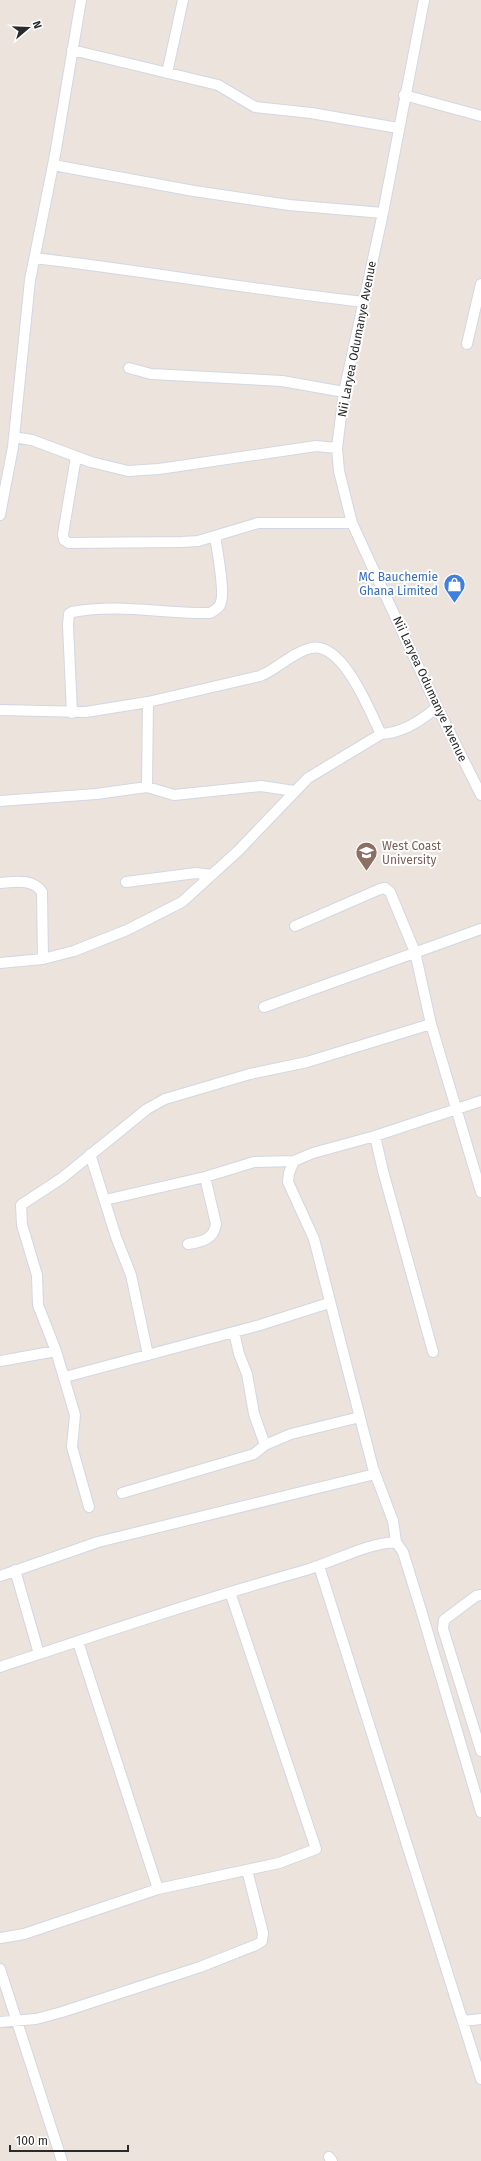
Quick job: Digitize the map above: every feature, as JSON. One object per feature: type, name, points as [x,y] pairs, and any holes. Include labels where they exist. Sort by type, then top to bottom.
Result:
[{"type":"street","points":[[0,515],[14,437],[30,280],[53,165],[82,0]]},
{"type":"street","points":[[167,73],[183,0]]},
{"type":"street","name":"Nii Laryea Odumanye Avenue","points":[[424,0],[404,95],[383,213],[344,392],[337,448],[339,471],[352,523],[437,707],[481,795]]},
{"type":"street","points":[[72,50],[218,85],[255,107],[311,113],[398,128]]},
{"type":"street","points":[[404,95],[481,116]]},
{"type":"street","points":[[53,165],[194,191],[289,205],[383,213]]},
{"type":"street","points":[[35,258],[112,267],[285,293],[364,302]]},
{"type":"street","points":[[467,344],[481,284]]},
{"type":"street","points":[[129,368],[151,374],[282,381],[344,392]]},
{"type":"street","points":[[14,437],[32,440],[76,457],[128,471],[167,468],[316,446],[337,448]]},
{"type":"street","points":[[76,457],[63,534],[64,540],[70,543],[182,542],[215,536],[258,523],[352,523]]},
{"type":"street","points":[[72,713],[68,625],[69,614],[72,612],[106,607],[172,612],[210,613],[217,610],[222,602],[215,536]]},
{"type":"street","points":[[0,710],[72,713],[148,702],[260,676],[270,672],[299,652],[312,648],[320,649],[337,657],[345,668],[381,734]]},
{"type":"street","points":[[147,787],[148,702]]},
{"type":"street","points":[[0,963],[44,959],[74,951],[127,930],[182,902],[212,875],[308,778],[381,734],[396,732],[407,728],[423,719],[437,707]]},
{"type":"street","points":[[0,801],[96,794],[147,787],[174,795],[261,786],[294,791]]},
{"type":"street","points":[[126,882],[196,873],[212,875]]},
{"type":"street","points":[[0,883],[36,884],[42,892],[44,959]]},
{"type":"street","points":[[295,926],[385,888],[390,892],[415,952],[431,1024],[481,1192]]},
{"type":"street","points":[[264,1007],[481,929]]},
{"type":"street","points":[[90,1507],[72,1447],[75,1415],[65,1377],[38,1306],[37,1275],[22,1225],[21,1205],[62,1178],[147,1109],[165,1099],[250,1074],[307,1062],[431,1024]]},
{"type":"street","points":[[104,1200],[205,1177],[254,1162],[294,1161],[313,1153],[375,1136],[481,1101]]},
{"type":"street","points":[[375,1136],[383,1171],[433,1352]]},
{"type":"street","points":[[90,1154],[116,1237],[130,1275],[148,1355]]},
{"type":"street","points":[[294,1161],[289,1173],[288,1182],[314,1240],[329,1303],[375,1474],[393,1522],[396,1542],[403,1552],[417,1596],[481,1812]]},
{"type":"street","points":[[188,1244],[200,1243],[210,1238],[215,1232],[216,1224],[205,1177]]},
{"type":"street","points":[[65,1377],[234,1332],[329,1303]]},
{"type":"street","points":[[234,1332],[239,1354],[247,1374],[254,1414],[265,1445]]},
{"type":"street","points":[[0,1361],[56,1351]]},
{"type":"street","points":[[122,1493],[254,1454],[265,1445],[291,1434],[360,1417]]},
{"type":"street","points":[[0,1576],[98,1542],[375,1474]]},
{"type":"street","points":[[0,1667],[230,1592],[318,1566],[370,1546],[396,1542]]},
{"type":"street","points":[[318,1566],[481,2079]]},
{"type":"street","points":[[15,1570],[39,1654]]},
{"type":"street","points":[[0,1938],[24,1934],[158,1889],[278,1863],[316,1849],[230,1592]]},
{"type":"street","points":[[481,1595],[476,1596],[444,1620],[443,1629],[481,1752]]},
{"type":"street","points":[[78,1642],[158,1889]]},
{"type":"street","points":[[0,2022],[36,2019],[62,2012],[200,1967],[256,1945],[262,1941],[263,1933],[247,1870]]},
{"type":"street","points":[[0,1969],[62,2161]]},
{"type":"street","points":[[460,2013],[464,2021],[481,2019]]},
{"type":"place","name":"MC Bauchemie Ghana Limited","points":[[454,604]]},
{"type":"place","name":"West Coast University","points":[[366,872]]}]
